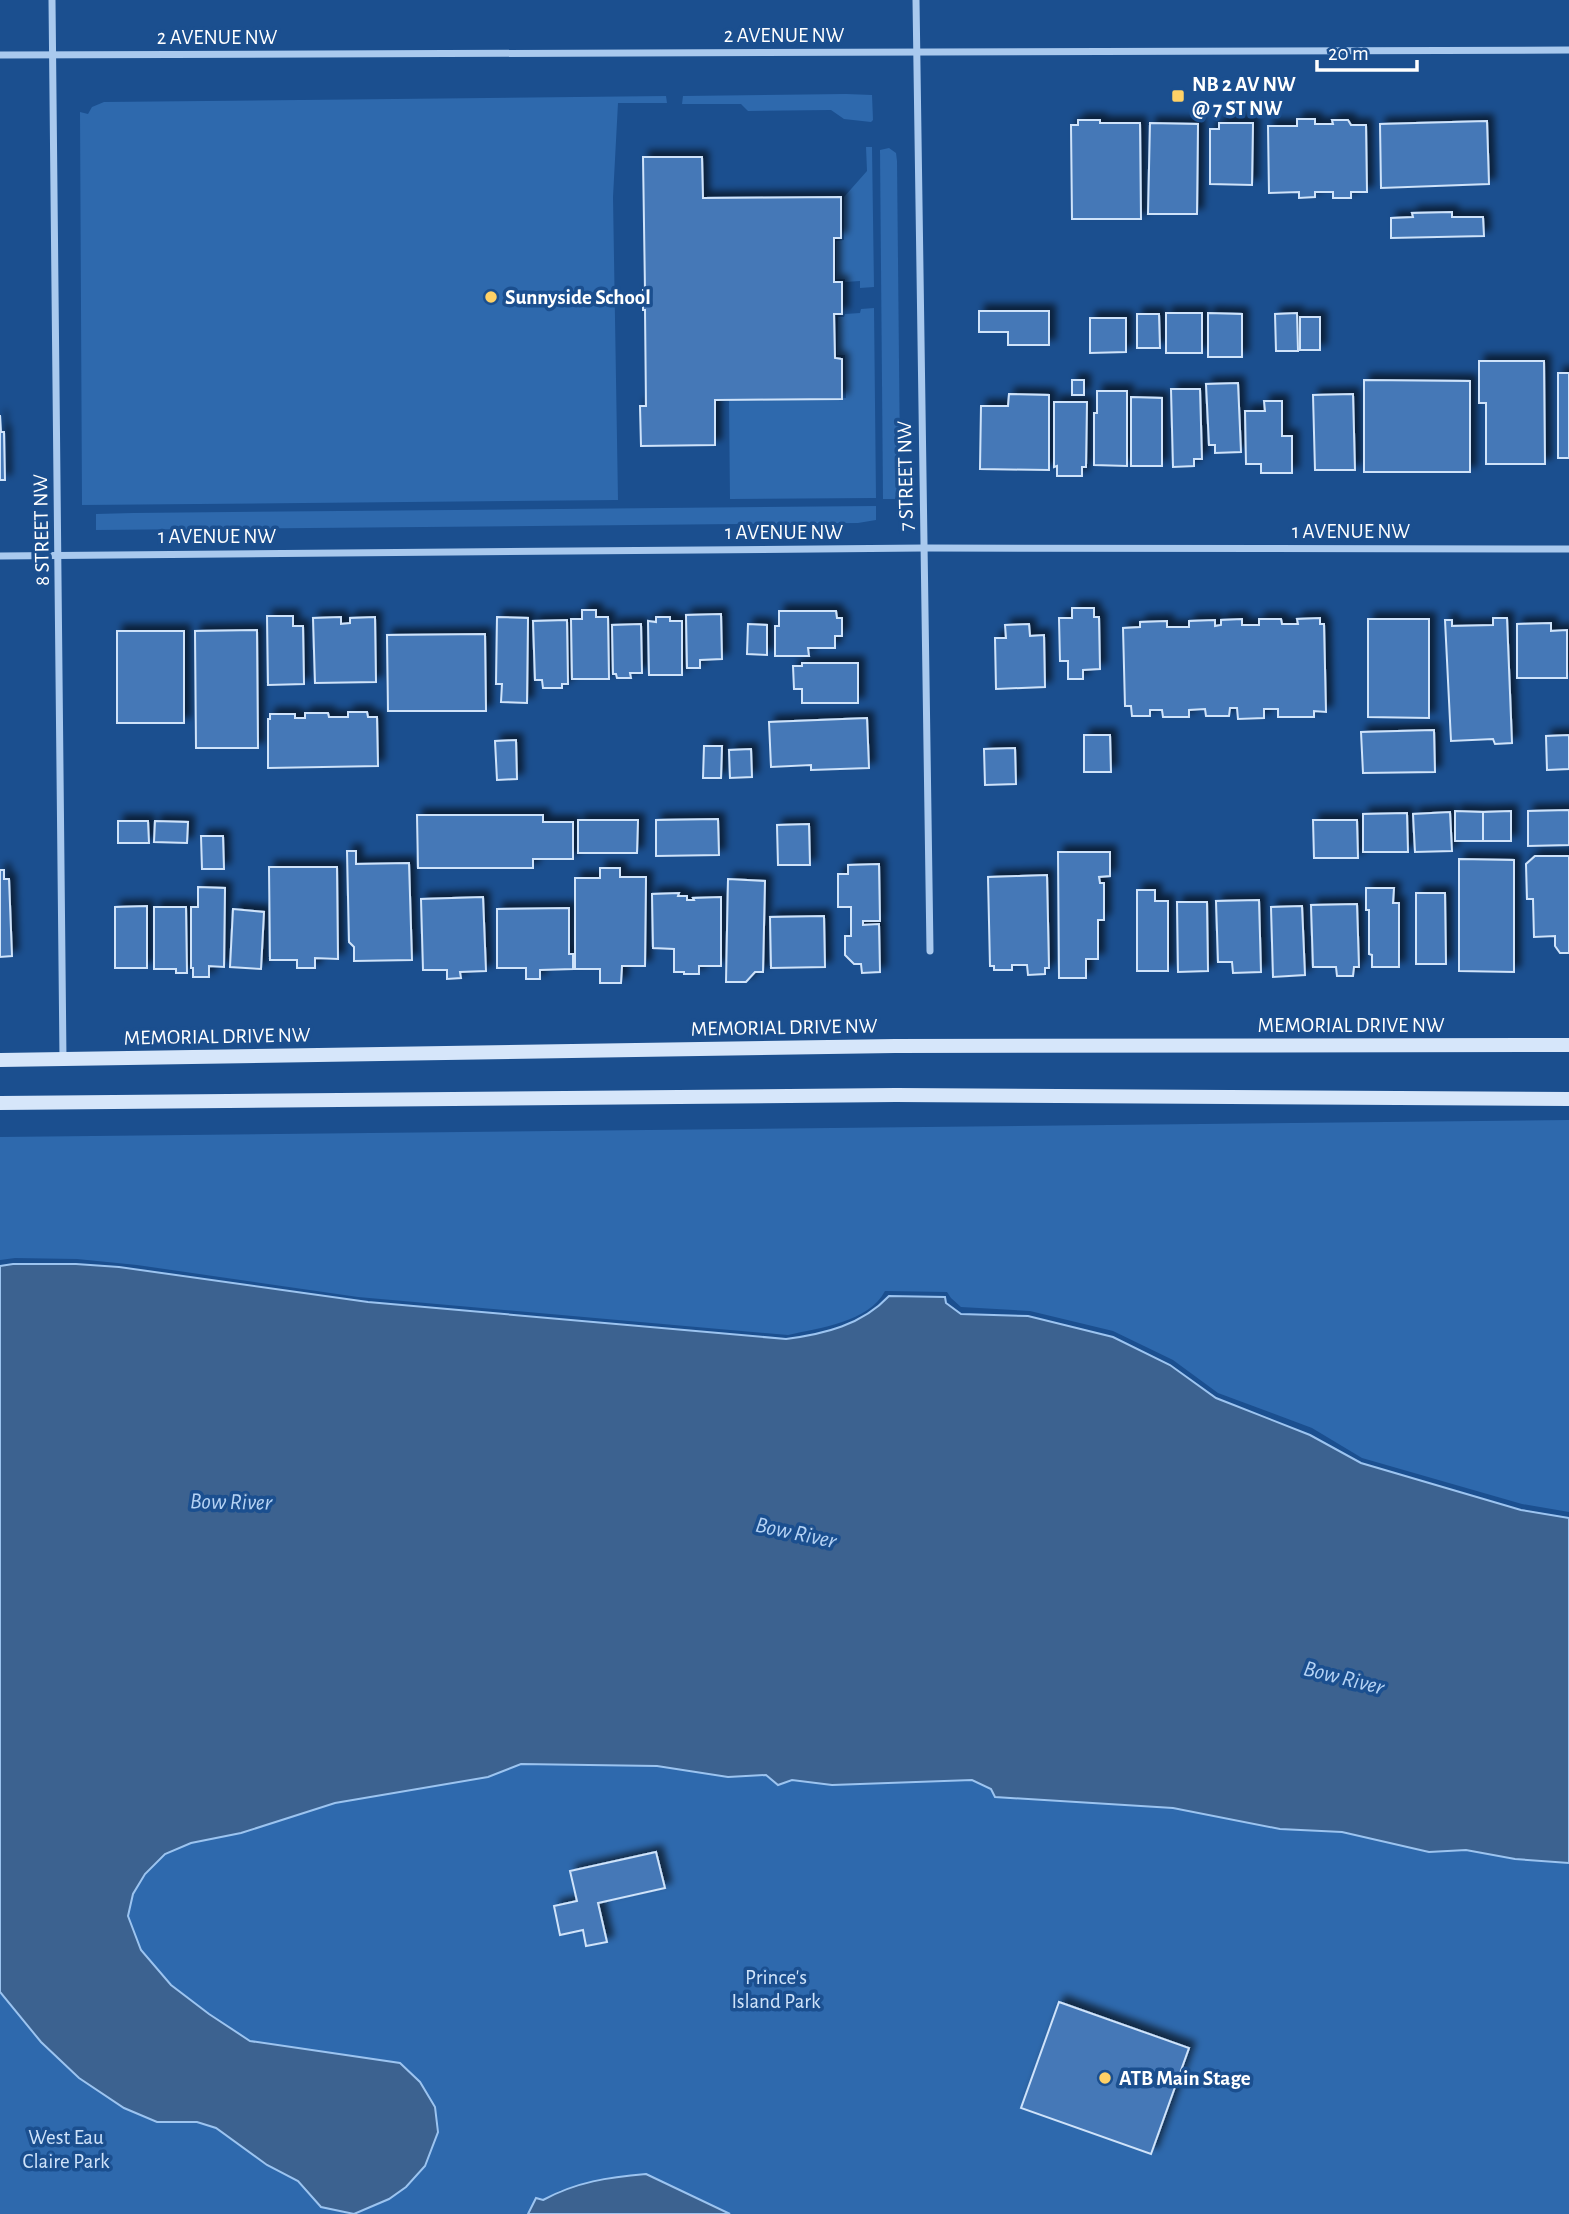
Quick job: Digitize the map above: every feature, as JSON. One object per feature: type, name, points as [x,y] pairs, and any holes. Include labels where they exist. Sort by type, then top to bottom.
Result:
[{"type":"main road","name":"MEMORIAL DRIVE NW","points":[[0,1060],[895,1046],[1569,1045]]},
{"type":"main road","points":[[0,1103],[882,1096],[1569,1099]]},
{"type":"street","name":"8 STREET NW","points":[[52,0],[63,1060]]},
{"type":"street","name":"7 STREET NW","points":[[916,0],[930,951]]},
{"type":"street","name":"2 AVENUE NW","points":[[0,55],[1569,50]]},
{"type":"street","name":"1 AVENUE NW","points":[[0,556],[924,548],[1569,549]]},
{"type":"green space","points":[[872,95],[871,122],[844,119],[831,110],[748,111],[741,104],[682,104],[683,96]]},
{"type":"green space","name":"Sunnyside School","points":[[666,96],[667,103],[618,103],[613,197],[618,500],[82,505],[80,112],[88,114],[92,107],[104,102]]},
{"type":"green space","points":[[866,147],[872,147],[874,287],[860,288],[860,281],[845,282],[845,279],[836,279],[836,241],[844,240],[844,197],[867,171]]},
{"type":"green space","points":[[889,148],[896,153],[897,161],[900,461],[899,486],[895,499],[883,499],[880,150]]},
{"type":"green space","points":[[874,308],[876,498],[730,499],[729,400],[846,398],[845,355],[837,355],[838,317],[860,313],[861,309]]},
{"type":"green space","points":[[876,506],[876,520],[858,523],[96,530],[96,514]]},
{"type":"green space","points":[[1569,1120],[1569,1512],[1522,1504],[1362,1458],[1312,1428],[1218,1393],[1173,1360],[1113,1331],[1030,1311],[961,1307],[947,1292],[885,1291],[878,1302],[855,1317],[788,1335],[358,1297],[77,1259],[0,1260],[0,1137]]},
{"type":"green space","name":"Prince's Island Park","points":[[525,1754],[973,1770],[1569,1852],[1569,2214],[707,2214],[561,2190],[543,2200],[536,2198],[528,2214],[354,2214],[385,2200],[408,2185],[425,2163],[438,2132],[236,2047],[176,2003],[121,1932],[130,1876],[168,1840]]},
{"type":"green space","name":"West Eau Claire Park","points":[[0,1992],[41,2042],[79,2078],[157,2122],[197,2122],[216,2128],[267,2165],[298,2181],[321,2207],[350,2214],[0,2214]]},
{"type":"water","name":"Bow River","points":[[13,1264],[119,1267],[368,1302],[786,1339],[814,1334],[855,1321],[889,1296],[945,1297],[946,1303],[961,1314],[1028,1316],[1113,1337],[1170,1365],[1216,1398],[1310,1435],[1361,1463],[1521,1510],[1569,1518],[1569,1863],[1515,1859],[1466,1850],[1429,1852],[1342,1832],[1280,1829],[1173,1808],[995,1797],[991,1789],[972,1780],[832,1785],[792,1780],[778,1785],[766,1775],[728,1777],[657,1766],[521,1764],[488,1777],[335,1803],[241,1833],[191,1843],[165,1854],[145,1874],[133,1894],[128,1916],[141,1950],[171,1985],[250,2041],[400,2063],[420,2082],[435,2107],[438,2132],[425,2166],[406,2187],[389,2199],[354,2214],[321,2207],[298,2181],[267,2165],[216,2128],[197,2122],[157,2122],[124,2108],[79,2078],[41,2042],[0,1992],[0,1266]]},
{"type":"water","points":[[646,2174],[730,2214],[528,2214],[536,2198],[543,2200],[593,2181]]},
{"type":"building","points":[[1297,119],[1315,119],[1315,124],[1333,124],[1332,120],[1348,120],[1351,125],[1366,125],[1367,192],[1351,192],[1351,198],[1333,198],[1333,192],[1315,192],[1315,197],[1299,198],[1299,192],[1269,193],[1268,126],[1297,126]]},
{"type":"building","points":[[1078,120],[1140,123],[1141,219],[1072,219],[1071,125],[1078,125]]},
{"type":"building","points":[[1487,121],[1489,184],[1381,188],[1380,124]]},
{"type":"building","points":[[1150,123],[1198,124],[1197,214],[1148,214]]},
{"type":"building","points":[[1219,123],[1253,123],[1252,185],[1210,184],[1210,129],[1219,129]]},
{"type":"building","points":[[643,157],[702,157],[703,198],[841,197],[841,238],[834,238],[834,282],[842,282],[842,314],[834,314],[835,358],[842,359],[842,399],[715,400],[715,445],[641,446],[640,406],[646,406]]},
{"type":"building","points":[[1452,212],[1452,217],[1483,217],[1484,236],[1391,238],[1391,218],[1413,217],[1412,213]]},
{"type":"building","points":[[979,311],[1049,311],[1049,345],[1008,345],[1008,332],[979,332]]},
{"type":"building","points":[[1166,313],[1202,313],[1202,353],[1166,353]]},
{"type":"building","points":[[1208,313],[1242,314],[1242,357],[1208,357]]},
{"type":"building","points":[[1297,313],[1298,351],[1276,351],[1275,314]]},
{"type":"building","points":[[1137,314],[1159,314],[1160,348],[1137,348]]},
{"type":"building","points":[[1300,317],[1320,317],[1320,350],[1300,350]]},
{"type":"building","points":[[1090,318],[1126,318],[1126,352],[1090,353]]},
{"type":"building","points":[[1479,361],[1544,361],[1545,464],[1486,464],[1486,403],[1479,403]]},
{"type":"building","points":[[1558,373],[1569,373],[1569,458],[1558,458]]},
{"type":"building","points":[[1072,380],[1084,380],[1084,395],[1072,395]]},
{"type":"building","points":[[1364,380],[1470,381],[1470,472],[1364,472]]},
{"type":"building","points":[[1238,383],[1241,452],[1215,453],[1215,445],[1209,445],[1206,384]]},
{"type":"building","points":[[1171,389],[1200,389],[1202,459],[1194,459],[1194,466],[1173,467]]},
{"type":"building","points":[[1097,391],[1127,391],[1127,466],[1094,465],[1094,413],[1097,413]]},
{"type":"building","points":[[1009,394],[1049,395],[1049,470],[980,469],[981,406],[1008,406]]},
{"type":"building","points":[[1353,394],[1355,470],[1315,470],[1313,395]]},
{"type":"building","points":[[1131,397],[1162,398],[1162,466],[1131,466]]},
{"type":"building","points":[[1264,401],[1282,401],[1282,436],[1292,436],[1292,473],[1261,473],[1261,464],[1246,464],[1245,411],[1265,411]]},
{"type":"building","points":[[1054,402],[1087,402],[1086,467],[1082,467],[1082,476],[1057,476],[1057,466],[1054,467]]},
{"type":"building","points":[[0,415],[1,432],[4,432],[5,480],[0,480]]},
{"type":"building","points":[[1072,608],[1094,608],[1094,617],[1099,617],[1100,669],[1083,670],[1083,679],[1068,679],[1068,661],[1060,661],[1059,618],[1072,618]]},
{"type":"building","points":[[582,610],[596,610],[596,617],[608,617],[609,679],[572,679],[571,619],[582,619]]},
{"type":"building","points":[[779,611],[836,611],[837,618],[842,618],[842,636],[835,636],[835,648],[808,648],[809,656],[775,656],[775,626],[779,626]]},
{"type":"building","points":[[721,614],[722,659],[700,660],[700,668],[687,668],[686,615]]},
{"type":"building","points":[[267,616],[293,616],[293,626],[303,626],[304,684],[268,685]]},
{"type":"building","points":[[341,617],[341,624],[350,623],[350,618],[375,617],[376,682],[315,683],[313,618]]},
{"type":"building","points":[[497,617],[528,618],[527,703],[501,702],[502,684],[496,684]]},
{"type":"building","points":[[656,617],[670,617],[670,621],[682,621],[682,675],[649,675],[648,621],[656,622]]},
{"type":"building","points":[[1320,618],[1320,624],[1324,624],[1326,712],[1314,711],[1314,717],[1278,717],[1278,709],[1264,709],[1264,718],[1238,719],[1237,708],[1230,708],[1229,716],[1206,716],[1205,709],[1189,710],[1189,717],[1163,717],[1162,710],[1150,710],[1150,716],[1132,716],[1131,706],[1125,706],[1123,628],[1140,627],[1140,622],[1167,621],[1167,627],[1189,627],[1189,621],[1215,620],[1215,626],[1221,625],[1221,620],[1242,619],[1242,625],[1259,625],[1259,619],[1281,619],[1282,624],[1298,624],[1297,619]]},
{"type":"building","points":[[1493,618],[1507,618],[1512,743],[1495,744],[1493,739],[1451,741],[1445,620],[1452,620],[1452,626],[1493,625]]},
{"type":"building","points":[[1368,619],[1429,619],[1429,718],[1368,717]]},
{"type":"building","points":[[567,620],[568,684],[562,684],[562,688],[543,688],[542,680],[535,680],[533,621]]},
{"type":"building","points":[[1551,623],[1551,631],[1567,630],[1567,678],[1517,678],[1517,624]]},
{"type":"building","points":[[641,624],[642,673],[630,673],[631,678],[617,678],[616,674],[613,674],[612,625]]},
{"type":"building","points":[[748,624],[767,625],[767,655],[747,654]]},
{"type":"building","points":[[1029,624],[1030,636],[1044,635],[1045,687],[996,689],[995,638],[1006,638],[1005,625]]},
{"type":"building","points":[[257,630],[258,748],[196,748],[195,631]]},
{"type":"building","points":[[117,631],[184,631],[184,723],[117,723]]},
{"type":"building","points":[[485,634],[486,711],[388,711],[387,635]]},
{"type":"building","points":[[802,663],[858,663],[858,703],[802,703],[802,689],[794,689],[793,666],[802,666]]},
{"type":"building","points":[[348,712],[367,712],[368,717],[377,717],[378,766],[268,768],[270,714],[295,714],[295,718],[305,718],[305,713],[328,713],[329,717],[348,717]]},
{"type":"building","points":[[867,718],[869,768],[811,770],[811,765],[771,767],[769,722]]},
{"type":"building","points":[[1434,730],[1435,772],[1363,773],[1361,732]]},
{"type":"building","points":[[1084,735],[1110,735],[1111,772],[1084,772]]},
{"type":"building","points":[[1569,735],[1569,769],[1547,770],[1546,736]]},
{"type":"building","points":[[516,740],[517,779],[497,780],[495,741]]},
{"type":"building","points":[[704,746],[722,746],[721,778],[703,778]]},
{"type":"building","points":[[1015,748],[1016,784],[985,785],[984,749]]},
{"type":"building","points":[[751,749],[752,777],[730,778],[729,750]]},
{"type":"building","points":[[1569,810],[1569,845],[1528,846],[1528,811]]},
{"type":"building","points":[[1455,811],[1483,812],[1483,841],[1455,841]]},
{"type":"building","points":[[1511,811],[1511,841],[1483,841],[1483,812]]},
{"type":"building","points":[[1450,812],[1452,851],[1415,852],[1413,814]]},
{"type":"building","points":[[1407,813],[1408,852],[1363,852],[1363,814]]},
{"type":"building","points":[[417,815],[543,815],[543,822],[573,822],[573,859],[533,859],[533,868],[418,868]]},
{"type":"building","points":[[718,819],[719,855],[656,856],[656,820]]},
{"type":"building","points":[[578,820],[638,820],[637,853],[578,853]]},
{"type":"building","points":[[1313,820],[1357,820],[1358,858],[1314,858]]},
{"type":"building","points":[[118,821],[148,821],[149,843],[118,843]]},
{"type":"building","points":[[155,821],[188,822],[187,843],[154,842]]},
{"type":"building","points":[[809,824],[810,865],[778,865],[777,825]]},
{"type":"building","points":[[201,836],[223,836],[224,869],[202,869]]},
{"type":"building","points":[[347,851],[356,851],[356,864],[409,863],[412,960],[354,961],[354,947],[349,942]]},
{"type":"building","points":[[1058,852],[1110,852],[1110,876],[1099,877],[1100,883],[1104,883],[1104,920],[1098,920],[1098,959],[1086,959],[1086,978],[1059,978]]},
{"type":"building","points":[[1535,856],[1569,856],[1569,953],[1560,953],[1555,946],[1555,936],[1534,937],[1533,899],[1527,899],[1526,864]]},
{"type":"building","points":[[1459,859],[1514,860],[1514,972],[1459,971]]},
{"type":"building","points":[[879,864],[880,921],[863,921],[863,925],[879,924],[880,972],[862,973],[861,964],[854,964],[845,955],[845,936],[851,936],[851,907],[838,907],[838,874],[848,874],[848,865]]},
{"type":"building","points":[[269,867],[337,867],[338,959],[315,958],[315,968],[297,968],[297,960],[270,960]]},
{"type":"building","points":[[600,868],[620,868],[620,877],[646,877],[645,966],[622,966],[621,983],[600,983],[600,969],[575,969],[575,878],[600,878]]},
{"type":"building","points":[[0,870],[4,870],[4,879],[9,879],[12,956],[0,957]]},
{"type":"building","points":[[1047,875],[1049,968],[1045,968],[1045,974],[1028,975],[1027,965],[1012,965],[1012,970],[994,970],[994,966],[990,966],[988,877]]},
{"type":"building","points":[[728,879],[765,881],[763,972],[755,972],[746,982],[726,982]]},
{"type":"building","points":[[198,887],[225,888],[224,967],[209,966],[209,977],[193,977],[191,968],[191,907],[198,907]]},
{"type":"building","points":[[1366,888],[1394,888],[1393,903],[1399,903],[1399,967],[1372,967]]},
{"type":"building","points":[[1137,890],[1155,890],[1155,901],[1168,901],[1168,971],[1137,971]]},
{"type":"building","points":[[679,893],[678,896],[687,896],[687,900],[721,897],[721,966],[699,966],[699,974],[674,972],[674,949],[653,948],[652,894]]},
{"type":"building","points":[[1416,893],[1445,893],[1446,964],[1416,964]]},
{"type":"building","points":[[483,897],[486,971],[460,972],[461,978],[447,979],[447,970],[423,970],[421,899]]},
{"type":"building","points":[[1259,900],[1261,972],[1233,973],[1232,962],[1218,962],[1216,901]]},
{"type":"building","points":[[1177,902],[1207,902],[1208,971],[1178,972]]},
{"type":"building","points":[[1357,904],[1359,967],[1354,967],[1353,976],[1337,976],[1336,967],[1313,967],[1311,905]]},
{"type":"building","points":[[147,906],[147,968],[115,968],[115,907]]},
{"type":"building","points":[[1302,906],[1305,975],[1273,977],[1271,907]]},
{"type":"building","points":[[154,907],[186,907],[187,973],[176,973],[176,969],[154,969]]},
{"type":"building","points":[[569,908],[569,954],[573,954],[573,969],[540,970],[540,979],[526,979],[526,968],[497,968],[497,909]]},
{"type":"building","points":[[233,909],[264,912],[261,969],[230,967]]},
{"type":"building","points":[[824,916],[825,967],[771,968],[770,917]]},
{"type":"building","points":[[656,1852],[665,1888],[598,1903],[607,1942],[586,1946],[583,1930],[560,1935],[554,1906],[577,1901],[570,1871]]},
{"type":"building","name":"ATB Main Stage","points":[[1059,2002],[1189,2048],[1151,2154],[1021,2108]]},
{"type":"place","name":"NB 2 AV NW @ 7 ST NW","points":[[1178,96]]},
{"type":"place","name":"Sunnyside School","points":[[491,297]]},
{"type":"place","name":"ATB Main Stage","points":[[1105,2078]]}]
